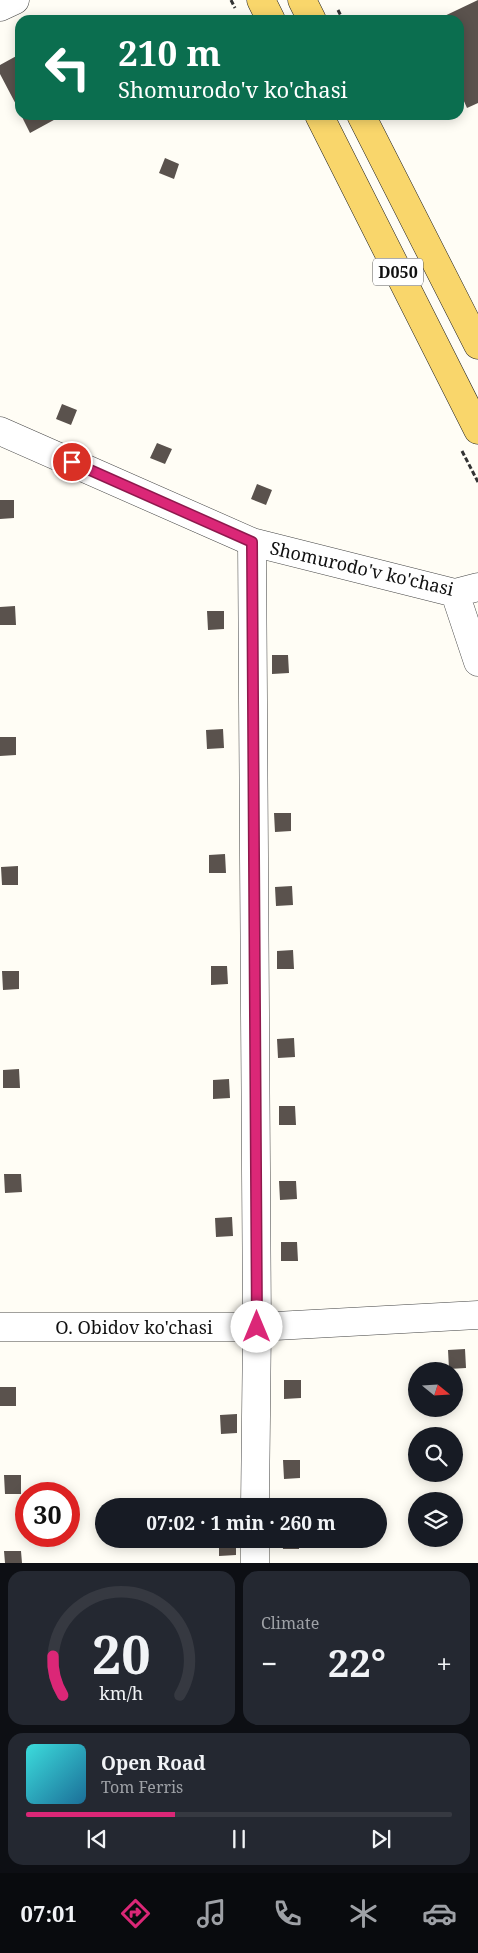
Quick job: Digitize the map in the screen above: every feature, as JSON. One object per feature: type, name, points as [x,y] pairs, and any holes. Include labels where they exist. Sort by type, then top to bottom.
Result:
[{"type":"main road","points":[[262,0],[270,15]]},
{"type":"main road","points":[[302,0],[310,15]]},
{"type":"main road","name":"D050","points":[[322,120],[478,430]]},
{"type":"main road","name":"D050","points":[[364,120],[478,345]]},
{"type":"street","points":[[0,7],[15,0]]},
{"type":"street","name":"Shomurodo'v ko'chasi","points":[[0,430],[252,542],[466,590]]},
{"type":"street","points":[[252,542],[257,1327],[255,1498]]},
{"type":"street","points":[[466,590],[478,662]]},
{"type":"street","name":"O. Obidov ko'chasi","points":[[0,1327],[257,1327],[478,1315]]},
{"type":"street","points":[[255,1548],[255,1563]]},
{"type":"building","points":[[478,0],[478,103],[467,108],[464,101],[464,15],[446,15]]},
{"type":"building","points":[[15,57],[15,102],[0,74],[0,65]]},
{"type":"building","points":[[24,120],[54,120],[30,133]]},
{"type":"building","points":[[165,158],[179,164],[174,179],[159,173]]},
{"type":"building","points":[[62,404],[77,410],[71,425],[56,419]]},
{"type":"building","points":[[157,443],[172,449],[165,464],[150,458]]},
{"type":"building","points":[[257,484],[272,490],[266,505],[251,499]]},
{"type":"building","points":[[0,500],[14,500],[14,518],[0,519]]},
{"type":"building","points":[[15,606],[16,625],[0,625],[0,607]]},
{"type":"building","points":[[207,611],[224,611],[224,629],[208,630]]},
{"type":"building","points":[[272,655],[288,655],[289,673],[272,674]]},
{"type":"building","points":[[223,729],[224,748],[207,749],[206,730]]},
{"type":"building","points":[[0,737],[16,737],[16,755],[0,756]]},
{"type":"building","points":[[274,813],[291,813],[291,831],[275,832]]},
{"type":"building","points":[[225,854],[226,873],[209,873],[209,855]]},
{"type":"building","points":[[18,866],[18,885],[2,885],[1,867]]},
{"type":"building","points":[[292,886],[293,905],[276,906],[275,887]]},
{"type":"building","points":[[293,950],[294,969],[277,969],[277,951]]},
{"type":"building","points":[[211,966],[227,966],[228,984],[211,985]]},
{"type":"building","points":[[2,971],[19,971],[19,989],[3,990]]},
{"type":"building","points":[[294,1038],[295,1057],[278,1058],[277,1039]]},
{"type":"building","points":[[19,1069],[20,1088],[3,1088],[3,1070]]},
{"type":"building","points":[[229,1079],[230,1098],[213,1099],[213,1080]]},
{"type":"building","points":[[279,1106],[295,1106],[296,1125],[279,1125]]},
{"type":"building","points":[[4,1174],[21,1174],[22,1192],[5,1193]]},
{"type":"building","points":[[279,1181],[296,1181],[297,1199],[280,1200]]},
{"type":"building","points":[[232,1217],[233,1236],[216,1237],[215,1218]]},
{"type":"building","points":[[281,1242],[297,1242],[298,1261],[281,1261]]},
{"type":"building","points":[[465,1349],[466,1368],[463,1368],[463,1362],[449,1362],[448,1350]]},
{"type":"building","points":[[284,1380],[301,1380],[301,1398],[284,1399]]},
{"type":"building","points":[[0,1387],[16,1387],[16,1406],[0,1406]]},
{"type":"building","points":[[237,1414],[237,1433],[221,1434],[220,1415]]},
{"type":"building","points":[[283,1460],[300,1460],[300,1478],[284,1479]]},
{"type":"building","points":[[4,1475],[21,1475],[21,1482],[15,1482],[15,1494],[5,1494]]},
{"type":"building","points":[[219,1548],[236,1548],[236,1555],[219,1556]]},
{"type":"building","points":[[283,1548],[299,1548],[299,1549]]},
{"type":"building","points":[[4,1551],[21,1551],[22,1563],[5,1563]]},
{"type":"route","points":[[72,462],[252,542],[257,1327]]}]
